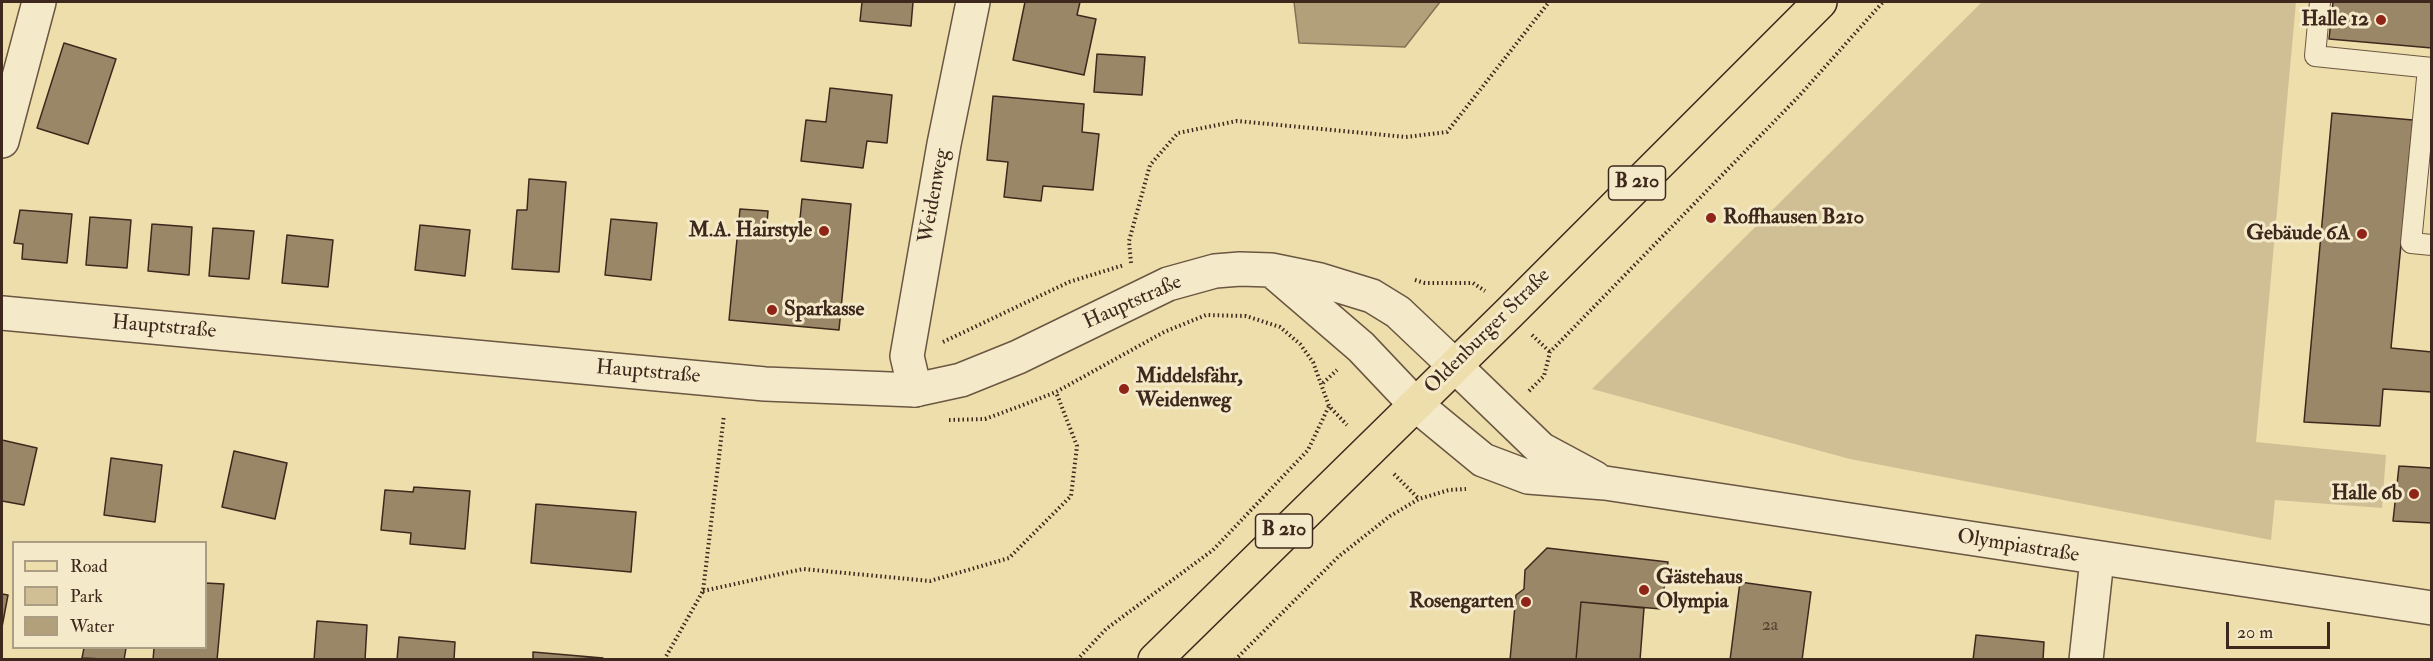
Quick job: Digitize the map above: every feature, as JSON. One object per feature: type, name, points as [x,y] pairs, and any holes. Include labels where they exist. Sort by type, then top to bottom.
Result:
[{"type":"main road","name":"Oldenburger Straße","points":[[1155,660],[1455,366],[1820,2]]},
{"type":"street","points":[[2,141],[39,2]]},
{"type":"street","name":"Weidenweg","points":[[915,390],[908,356],[944,144],[974,2]]},
{"type":"street","points":[[1271,270],[1361,347],[1415,404]]},
{"type":"street","name":"Hauptstraße","points":[[2,313],[765,384],[915,390],[961,380],[1018,357],[1168,284],[1215,271],[1271,270],[1320,280],[1372,296],[1398,312],[1455,366]]},
{"type":"street","name":"Olympiastraße","points":[[1455,366],[1541,449],[1605,483]]},
{"type":"street","name":"Olympiastraße","points":[[1415,404],[1483,460],[1528,477],[1605,483],[2432,608]]},
{"type":"street","points":[[2086,660],[2097,559]]},
{"type":"lane","points":[[2320,2],[2315,56],[2430,68],[2411,243],[2432,245]]},
{"type":"path","points":[[1131,262],[1129,241],[1149,165],[1178,133],[1237,121],[1406,137],[1447,132],[1549,2]]},
{"type":"path","points":[[1544,376],[1550,352],[1799,96],[1882,2]]},
{"type":"path","points":[[908,356],[932,347],[1069,282],[1141,259]]},
{"type":"path","points":[[1404,276],[1425,283]]},
{"type":"path","points":[[1077,660],[1106,630],[1213,550],[1308,450],[1329,406],[1323,383]]},
{"type":"path","points":[[703,591],[803,569],[930,581],[1009,558],[1071,496],[1077,446],[1056,392]]},
{"type":"path","points":[[664,660],[703,591],[724,408]]},
{"type":"path","points":[[1234,660],[1338,557],[1390,516],[1419,499],[1449,490],[1477,488]]},
{"type":"green space","points":[[1982,2],[2296,2],[2256,442],[2386,455],[2382,508],[2275,500],[2271,540],[1850,459],[1592,389]]},
{"type":"water","points":[[1294,2],[1440,2],[1405,47],[1299,43]]},
{"type":"building","points":[[862,2],[913,2],[911,26],[860,21]]},
{"type":"building","points":[[1025,2],[1080,2],[1077,15],[1096,19],[1084,75],[1013,60]]},
{"type":"building","name":"Halle 12","points":[[2333,2],[2432,2],[2432,48],[2329,39]]},
{"type":"building","points":[[64,43],[116,59],[88,144],[37,128]]},
{"type":"building","points":[[1097,54],[1145,57],[1142,95],[1094,92]]},
{"type":"building","points":[[830,88],[892,95],[887,143],[867,141],[863,168],[801,161],[806,120],[826,122]]},
{"type":"building","points":[[993,96],[1084,104],[1082,132],[1099,134],[1093,190],[1043,186],[1041,201],[1004,197],[1008,162],[987,160]]},
{"type":"building","name":"Gebäude 6A","points":[[2332,113],[2413,120],[2391,348],[2432,352],[2432,392],[2383,389],[2380,426],[2304,422]]},
{"type":"building","points":[[529,179],[566,182],[559,272],[512,269],[517,210],[527,210]]},
{"type":"building","points":[[802,199],[851,204],[839,330],[729,320],[740,209],[768,211],[766,236],[798,238]]},
{"type":"building","points":[[20,210],[72,214],[67,263],[22,259],[23,244],[14,243]]},
{"type":"building","points":[[90,217],[131,220],[127,268],[86,265]]},
{"type":"building","points":[[611,219],[657,223],[651,280],[605,275]]},
{"type":"building","points":[[152,224],[192,227],[189,275],[148,271]]},
{"type":"building","points":[[420,225],[470,230],[465,276],[415,270]]},
{"type":"building","points":[[213,228],[254,231],[249,279],[209,276]]},
{"type":"building","points":[[287,235],[333,240],[328,287],[282,283]]},
{"type":"building","points":[[2,440],[37,448],[24,505],[2,501]]},
{"type":"building","points":[[234,451],[287,463],[275,519],[222,507]]},
{"type":"building","points":[[111,458],[162,465],[155,522],[104,515]]},
{"type":"building","name":"Halle 6b","points":[[2399,466],[2432,468],[2432,523],[2393,521]]},
{"type":"building","points":[[414,487],[470,491],[465,549],[410,544],[411,533],[381,530],[385,490],[413,492]]},
{"type":"building","points":[[536,504],[636,512],[631,572],[531,563]]},
{"type":"building","points":[[1547,548],[1668,562],[1661,609],[1581,602],[1576,660],[1510,660],[1516,595],[1524,589],[1525,570]]},
{"type":"building","points":[[1740,582],[1811,592],[1802,660],[1730,660]]},
{"type":"building","points":[[207,583],[224,584],[217,660],[153,660],[154,649],[207,649]]},
{"type":"building","points":[[2,594],[8,595],[2,627]]},
{"type":"building","points":[[1581,602],[1644,608],[1640,660],[1576,660]]},
{"type":"building","points":[[317,621],[367,625],[365,660],[314,660]]},
{"type":"building","points":[[1976,635],[2044,642],[2043,660],[1973,660]]},
{"type":"building","points":[[399,637],[455,642],[454,660],[397,660]]},
{"type":"building","points":[[84,649],[126,649],[124,660],[82,658]]},
{"type":"building","points":[[533,652],[603,658],[533,660]]},
{"type":"place","name":"Halle 12","points":[[2381,20]]},
{"type":"place","name":"Roffhausen B210","points":[[1711,218]]},
{"type":"place","name":"M.A. Hairstyle","points":[[824,231]]},
{"type":"place","name":"Gebäude 6A","points":[[2362,234]]},
{"type":"place","name":"Sparkasse","points":[[772,310]]},
{"type":"place","name":"Middelsfähr, Weidenweg","points":[[1124,389]]},
{"type":"place","name":"Halle 6b","points":[[2414,494]]},
{"type":"place","name":"Gästehaus Olympia","points":[[1644,590]]},
{"type":"place","name":"Rosengarten","points":[[1526,602]]}]
